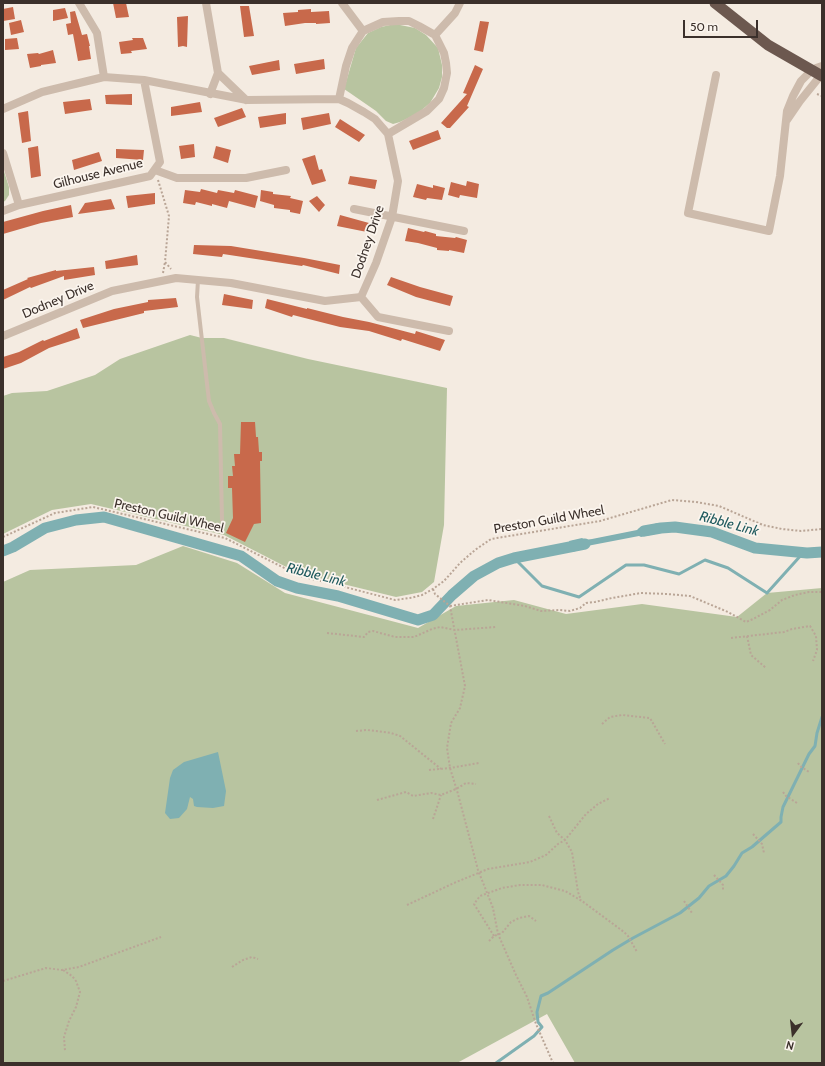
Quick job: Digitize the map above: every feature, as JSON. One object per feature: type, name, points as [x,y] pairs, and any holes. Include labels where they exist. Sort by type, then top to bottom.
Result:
[{"type":"highway","points":[[714,3],[768,45],[819,72]]},
{"type":"street","points":[[79,3],[97,33],[104,77]]},
{"type":"street","points":[[206,3],[218,73],[210,94]]},
{"type":"street","points":[[342,3],[363,31]]},
{"type":"street","points":[[435,35],[455,13],[460,3]]},
{"type":"street","points":[[3,109],[42,92],[104,77],[144,80],[247,100],[339,99],[364,112],[375,120],[388,134],[427,111],[443,90],[447,73],[446,63],[444,53],[435,35],[409,22],[399,21],[383,22],[363,31],[352,48],[346,66],[339,99]]},
{"type":"street","points":[[787,121],[819,72]]},
{"type":"street","points":[[716,75],[688,213],[769,231],[780,176],[788,111],[793,96],[801,81],[819,72]]},
{"type":"street","points":[[218,73],[247,100]]},
{"type":"street","name":"Gilhouse Avenue","points":[[3,210],[19,205],[150,176],[160,162],[144,80]]},
{"type":"street","name":"Dodney Drive","points":[[3,336],[112,291],[176,278],[232,283],[325,301],[361,297],[376,263],[392,217],[398,181],[388,134]]},
{"type":"street","points":[[3,153],[19,205]]},
{"type":"street","points":[[154,170],[177,178],[246,178],[286,170]]},
{"type":"street","points":[[354,209],[464,231]]},
{"type":"street","points":[[361,297],[378,317],[449,331]]},
{"type":"lane","points":[[198,280],[197,298],[210,401],[220,424],[222,520]]},
{"type":"path","points":[[154,170],[169,216],[165,262],[180,279]]},
{"type":"path","name":"Preston Guild Wheel","points":[[3,537],[55,513],[93,507],[225,538],[300,576],[337,584],[395,600],[422,595],[433,589],[444,581],[460,563],[475,550],[491,539],[600,521],[672,500],[720,506],[763,525],[782,529],[801,531],[822,530]]},
{"type":"path","points":[[433,589],[435,594],[450,606],[465,686],[460,708],[451,723],[447,748],[450,768],[480,873],[493,908],[498,934],[516,975],[528,997],[536,1024],[553,1063]]},
{"type":"path","points":[[450,606],[488,600],[541,610],[570,611],[580,608],[586,603],[612,598],[641,593],[667,594],[690,596],[728,612],[746,622],[770,610],[782,600],[809,592],[822,592]]},
{"type":"path","points":[[731,638],[784,632],[810,626],[816,636],[818,650],[813,661]]},
{"type":"path","points":[[327,633],[364,637],[368,632],[373,631],[395,637],[414,636],[432,628],[440,627],[455,630],[496,627]]},
{"type":"path","points":[[746,636],[751,655],[766,668]]},
{"type":"path","points":[[602,724],[610,717],[622,715],[650,718],[665,744]]},
{"type":"path","points":[[356,731],[367,730],[391,733],[400,736],[441,769]]},
{"type":"path","points":[[429,770],[450,768],[479,762]]},
{"type":"path","points":[[798,763],[809,772]]},
{"type":"path","points":[[377,800],[406,792],[413,796],[431,792],[441,795],[466,783],[476,784]]},
{"type":"path","points":[[783,792],[786,796],[797,802]]},
{"type":"path","points":[[433,819],[441,795]]},
{"type":"path","points":[[407,905],[488,869],[530,862],[546,854],[565,840],[586,814],[598,804],[610,798]]},
{"type":"path","points":[[549,816],[558,833],[565,840],[572,852],[578,892],[582,901]]},
{"type":"path","points":[[753,834],[762,844],[764,853]]},
{"type":"path","points":[[714,875],[723,885],[723,891]]},
{"type":"path","points":[[494,936],[474,904],[480,896],[502,888],[542,885],[565,891],[582,901],[624,932],[637,952]]},
{"type":"path","points":[[684,901],[692,913]]},
{"type":"path","points":[[489,941],[494,936],[502,933],[511,922],[519,918],[529,916],[536,921]]},
{"type":"path","points":[[3,981],[46,968],[62,970],[79,967],[161,937]]},
{"type":"path","points":[[232,967],[243,960],[252,957],[258,959]]},
{"type":"path","points":[[62,970],[72,976],[76,981],[80,992],[76,1007],[69,1021],[64,1037],[65,1051]]},
{"type":"green space","points":[[395,24],[415,28],[426,35],[438,48],[442,65],[442,77],[439,88],[430,103],[417,114],[393,124],[386,121],[376,111],[344,89],[356,48],[368,33],[381,27]]},
{"type":"green space","points":[[3,168],[9,187],[9,195],[3,202]]},
{"type":"green space","points":[[190,335],[202,338],[224,338],[308,359],[447,388],[444,525],[434,582],[422,592],[396,597],[298,573],[224,535],[91,504],[52,510],[3,534],[3,396],[12,393],[47,391],[95,375],[120,359]]},
{"type":"green space","points":[[183,546],[237,563],[285,593],[418,628],[456,606],[514,600],[566,614],[642,604],[737,617],[767,593],[822,588],[822,1063],[575,1063],[547,1014],[457,1063],[3,1063],[3,582],[30,570],[136,565]]},
{"type":"water","points":[[658,523],[660,533],[587,546],[584,549],[572,552],[569,541],[582,538],[585,540],[592,539],[637,530],[639,528]]},
{"type":"water","points":[[218,752],[226,791],[224,806],[213,808],[197,807],[194,806],[193,799],[190,797],[187,809],[179,818],[170,819],[165,813],[170,778],[173,770],[184,762]]},
{"type":"building","points":[[113,3],[126,3],[129,17],[116,18]]},
{"type":"building","points":[[240,6],[249,6],[254,36],[244,37]]},
{"type":"building","points":[[13,7],[15,19],[3,21],[3,9]]},
{"type":"building","points":[[65,8],[68,18],[53,21],[53,10]]},
{"type":"building","points":[[311,9],[311,12],[329,11],[330,23],[305,23],[285,26],[283,13]]},
{"type":"building","points":[[75,11],[82,35],[87,34],[91,59],[78,61],[73,34],[68,35],[66,24],[71,23],[70,12]]},
{"type":"building","points":[[188,16],[187,47],[178,47],[177,17]]},
{"type":"building","points":[[21,20],[24,32],[11,35],[9,23]]},
{"type":"building","points":[[480,21],[489,22],[483,52],[474,50]]},
{"type":"building","points":[[17,38],[19,49],[5,50],[5,39]]},
{"type":"building","points":[[132,38],[143,38],[147,49],[121,54],[119,42],[133,40]]},
{"type":"building","points":[[53,50],[56,63],[30,68],[27,54],[39,54]]},
{"type":"building","points":[[324,59],[325,69],[296,74],[294,64]]},
{"type":"building","points":[[279,60],[280,70],[252,75],[249,66]]},
{"type":"building","points":[[475,65],[483,69],[467,106],[469,107],[450,128],[447,128],[441,123],[467,94],[463,93]]},
{"type":"building","points":[[132,94],[132,105],[106,104],[105,95]]},
{"type":"building","points":[[90,99],[92,110],[65,114],[63,102]]},
{"type":"building","points":[[200,102],[202,112],[171,116],[171,107]]},
{"type":"building","points":[[242,108],[246,117],[218,127],[214,118]]},
{"type":"building","points":[[28,111],[31,141],[22,143],[18,113]]},
{"type":"building","points":[[286,113],[286,124],[260,128],[258,117]]},
{"type":"building","points":[[329,113],[331,124],[303,130],[301,118]]},
{"type":"building","points":[[340,119],[365,135],[359,142],[335,127]]},
{"type":"building","points":[[438,130],[441,139],[413,150],[409,141]]},
{"type":"building","points":[[194,144],[195,157],[181,159],[179,146]]},
{"type":"building","points":[[38,146],[41,176],[31,178],[28,148]]},
{"type":"building","points":[[216,146],[231,150],[228,163],[213,158]]},
{"type":"building","points":[[116,149],[144,150],[143,160],[116,158]]},
{"type":"building","points":[[99,152],[102,161],[74,170],[72,160]]},
{"type":"building","points":[[315,155],[319,170],[322,169],[326,181],[312,185],[302,159]]},
{"type":"building","points":[[350,176],[377,180],[375,189],[348,184]]},
{"type":"building","points":[[467,181],[479,184],[477,198],[460,195],[459,198],[448,195],[451,182],[466,186]]},
{"type":"building","points":[[417,184],[433,188],[433,185],[445,188],[442,200],[427,198],[426,200],[413,197]]},
{"type":"building","points":[[201,189],[217,193],[218,190],[234,193],[235,190],[258,196],[255,208],[229,201],[227,208],[196,202],[195,205],[183,203],[185,190],[200,192]]},
{"type":"building","points":[[261,190],[273,192],[273,194],[291,196],[290,198],[303,201],[300,214],[290,212],[290,210],[274,208],[274,205],[260,201]]},
{"type":"building","points":[[155,193],[155,204],[128,208],[126,196]]},
{"type":"building","points":[[317,196],[325,205],[319,212],[309,201]]},
{"type":"building","points":[[111,199],[115,209],[78,214],[85,203]]},
{"type":"building","points":[[71,205],[73,217],[41,223],[3,234],[3,222]]},
{"type":"building","points":[[340,215],[369,223],[367,232],[337,226]]},
{"type":"building","points":[[408,228],[436,234],[436,236],[456,237],[467,240],[464,253],[449,250],[437,250],[437,248],[405,241]]},
{"type":"building","points":[[194,245],[231,246],[340,265],[339,274],[303,265],[223,254],[222,257],[193,254]]},
{"type":"building","points":[[137,255],[138,265],[106,269],[105,261]]},
{"type":"building","points":[[94,267],[95,275],[64,280],[64,276],[31,288],[30,287],[3,300],[3,290],[28,279],[27,278],[56,270]]},
{"type":"building","points":[[391,277],[453,296],[450,306],[416,297],[387,285]]},
{"type":"building","points":[[224,294],[253,300],[252,309],[222,305]]},
{"type":"building","points":[[176,298],[178,307],[144,311],[144,313],[83,328],[80,320],[114,309],[148,302],[148,300]]},
{"type":"building","points":[[267,299],[415,334],[416,331],[445,340],[440,351],[402,339],[401,341],[369,331],[340,327],[293,315],[292,317],[265,308]]},
{"type":"building","points":[[77,328],[80,338],[49,348],[21,363],[3,369],[3,357],[19,352],[43,340],[44,341]]},
{"type":"building","points":[[241,422],[255,422],[259,452],[262,452],[262,461],[260,461],[261,523],[254,524],[245,542],[226,533],[233,518],[232,488],[228,488],[228,476],[233,476],[232,466],[235,466],[234,454],[240,454]]},
{"type":"waterway","name":"Ribble Link","points":[[3,551],[13,547],[45,528],[76,520],[104,517],[241,556],[277,581],[297,588],[338,596],[418,620],[433,615],[452,595],[474,576],[498,563],[514,558],[585,544]]},
{"type":"waterway","name":"Ribble Link","points":[[644,531],[675,527],[712,532],[755,548],[807,553],[822,552]]},
{"type":"waterway","points":[[514,558],[542,586],[579,597],[626,565],[644,565],[679,574],[705,560],[728,568],[767,593],[803,553]]},
{"type":"waterway","points":[[496,1063],[534,1036],[542,1027],[538,1022],[537,1012],[541,996],[633,938],[680,913],[699,898],[709,886],[726,876],[742,853],[752,847],[781,822],[783,807],[809,754],[815,746],[822,717]]}]
